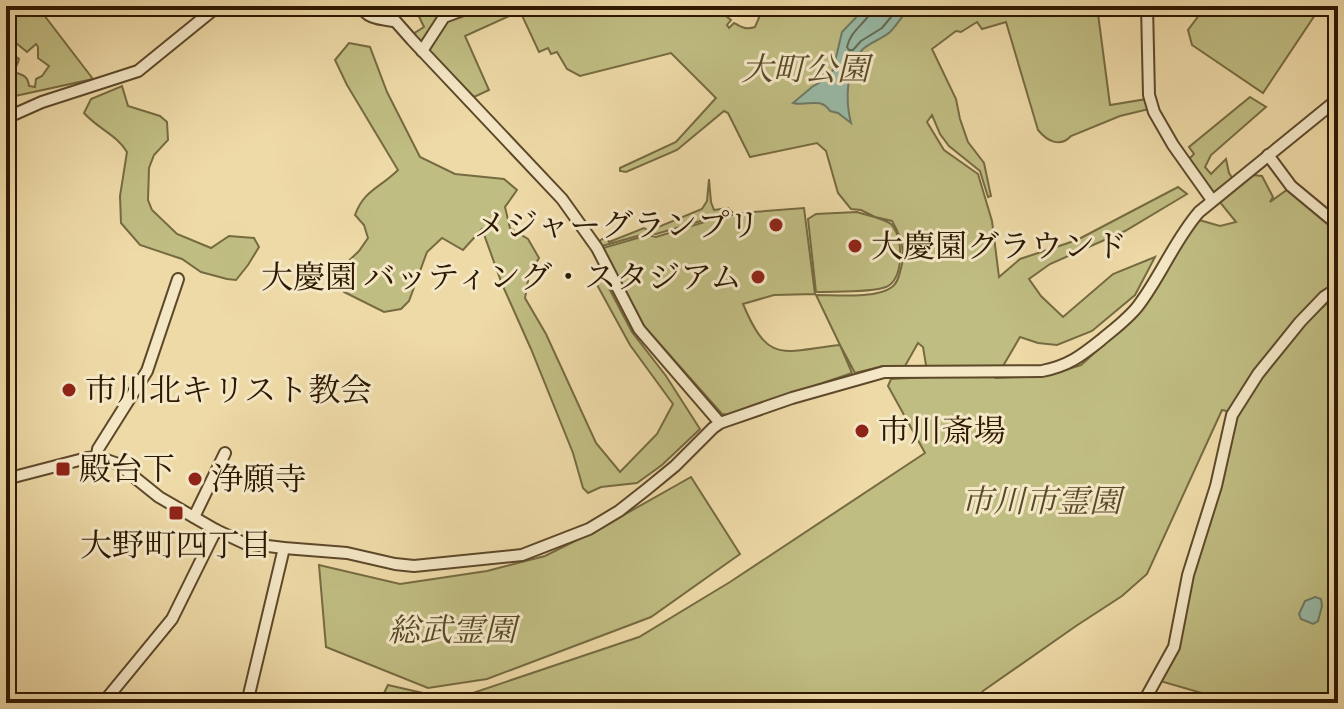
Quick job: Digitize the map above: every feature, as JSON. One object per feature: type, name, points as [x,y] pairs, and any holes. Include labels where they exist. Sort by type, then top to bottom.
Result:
[{"type":"street","points":[[6,118],[42,102],[138,71],[218,6]]},
{"type":"street","points":[[361,6],[370,17],[394,21]]},
{"type":"street","points":[[382,6],[562,199],[597,248],[639,329],[720,423]]},
{"type":"street","points":[[422,51],[444,17],[474,6]]},
{"type":"street","points":[[1147,6],[1149,95],[1154,112],[1212,200]]},
{"type":"street","points":[[6,479],[97,457],[118,464],[159,497],[244,543],[347,553],[414,566],[522,555],[589,529],[619,511],[675,466],[720,423],[792,398],[884,372],[1042,371],[1063,367],[1081,356],[1137,307],[1187,226],[1212,200],[1338,99]]},
{"type":"street","points":[[1268,155],[1291,186],[1338,225]]},
{"type":"street","points":[[97,457],[98,449],[147,371],[178,279]]},
{"type":"street","points":[[1143,703],[1174,647],[1188,575],[1216,486],[1232,415],[1258,374],[1300,322],[1324,297],[1338,288]]},
{"type":"street","points":[[194,517],[225,453]]},
{"type":"street","points":[[103,703],[172,619],[216,530]]},
{"type":"street","points":[[247,703],[284,548]]},
{"type":"green space","points":[[6,6],[37,6],[93,79],[6,98]],"holes":[[[16,43],[27,52],[36,44],[38,58],[49,66],[36,79],[35,87],[29,86],[26,78],[14,72],[19,59],[12,45]]]},
{"type":"green space","name":"市川市霊園","points":[[414,6],[713,6],[731,20],[727,25],[729,28],[734,23],[749,28],[755,27],[764,6],[1097,6],[1110,105],[1147,99],[1149,109],[1120,116],[1062,142],[1049,140],[1038,130],[1006,22],[982,29],[977,22],[961,32],[956,31],[932,49],[956,99],[968,142],[984,163],[991,196],[988,197],[980,171],[949,146],[932,115],[927,122],[944,150],[978,174],[992,221],[999,277],[1020,259],[1077,240],[1178,187],[1187,194],[1125,231],[1050,264],[1029,279],[1063,317],[1113,274],[1155,257],[1135,295],[1092,331],[1057,345],[1020,337],[996,378],[1046,376],[1081,365],[1138,313],[1199,220],[1220,226],[1236,222],[1219,201],[1253,175],[1262,176],[1273,197],[1270,202],[1288,189],[1338,231],[1338,281],[1309,307],[1231,412],[1222,410],[1147,574],[1122,596],[983,691],[973,703],[443,703],[639,637],[730,582],[925,453],[888,386],[891,379],[928,377],[923,347],[918,343],[905,366],[883,366],[855,373],[816,295],[856,296],[885,291],[898,279],[903,252],[892,221],[851,209],[838,193],[826,151],[817,143],[750,157],[728,113],[724,111],[677,150],[626,172],[620,171],[620,168],[676,142],[716,98],[671,53],[580,76],[567,69],[557,52],[551,54],[548,48],[539,52],[520,11],[465,36],[489,90],[474,97],[413,34],[424,27]]},
{"type":"green space","points":[[1206,6],[1321,6],[1263,93],[1192,45],[1188,30]]},
{"type":"green space","points":[[349,43],[370,47],[387,92],[420,157],[455,174],[504,179],[517,190],[505,207],[510,228],[528,239],[539,258],[529,275],[525,298],[546,334],[596,443],[620,472],[657,434],[673,404],[630,345],[596,283],[601,273],[632,332],[666,376],[700,429],[662,465],[637,483],[601,487],[588,493],[583,488],[573,453],[482,229],[463,250],[442,238],[427,252],[409,301],[401,309],[384,312],[344,292],[336,273],[368,238],[364,225],[355,215],[368,195],[398,170],[335,60]]},
{"type":"green space","points":[[122,86],[128,106],[160,116],[167,122],[168,140],[154,155],[149,168],[148,200],[152,210],[177,234],[211,248],[229,236],[254,238],[259,247],[236,280],[201,272],[182,259],[140,245],[121,223],[120,196],[127,152],[84,113],[91,99]]},
{"type":"green space","points":[[1250,97],[1266,107],[1211,155],[1205,167],[1211,174],[1226,159],[1233,179],[1215,193],[1211,192],[1188,160],[1194,154],[1189,147]]},
{"type":"green space","points":[[709,179],[714,210],[728,208],[732,212],[602,246],[599,241],[606,237],[609,242],[644,228],[649,231],[702,209],[707,201]]},
{"type":"green space","points":[[804,208],[815,294],[774,295],[743,304],[752,324],[770,346],[791,351],[840,345],[852,373],[729,415],[722,414],[644,326],[603,248],[648,235],[656,237],[724,216]]},
{"type":"green space","name":"大慶園グラウンド","points":[[857,212],[885,221],[896,231],[900,259],[896,276],[892,283],[879,289],[816,292],[808,219],[816,214]]},
{"type":"green space","points":[[1338,294],[1338,703],[1218,703],[1219,698],[1160,681],[1179,649],[1192,573],[1235,417],[1252,388],[1308,320]]},
{"type":"green space","name":"総武霊園","points":[[691,477],[740,554],[651,617],[487,679],[428,688],[326,647],[319,565],[400,584],[487,571],[545,556]]},
{"type":"green space","points":[[388,685],[427,694],[438,703],[379,703]]},
{"type":"water","points":[[867,6],[910,6],[890,32],[857,56],[848,84],[851,123],[822,104],[793,103],[833,70],[842,32]]},
{"type":"water","points":[[1315,597],[1321,599],[1322,606],[1318,621],[1313,624],[1301,619],[1299,614],[1305,601]]},
{"type":"place","name":"メジャーグランプリ","points":[[776,225]]},
{"type":"place","name":"大慶園グラウンド","points":[[855,246]]},
{"type":"place","name":"大慶園 バッティング・スタジアム","points":[[758,277]]},
{"type":"place","name":"市川北キリスト教会","points":[[69,390]]},
{"type":"place","name":"市川斎場","points":[[862,431]]},
{"type":"place","name":"殿台下","points":[[63,469]]},
{"type":"place","name":"浄願寺","points":[[195,479]]},
{"type":"place","name":"大野町四丁目","points":[[176,513]]},
{"type":"park label","name":"大町公園","points":[[805,69]]}]
